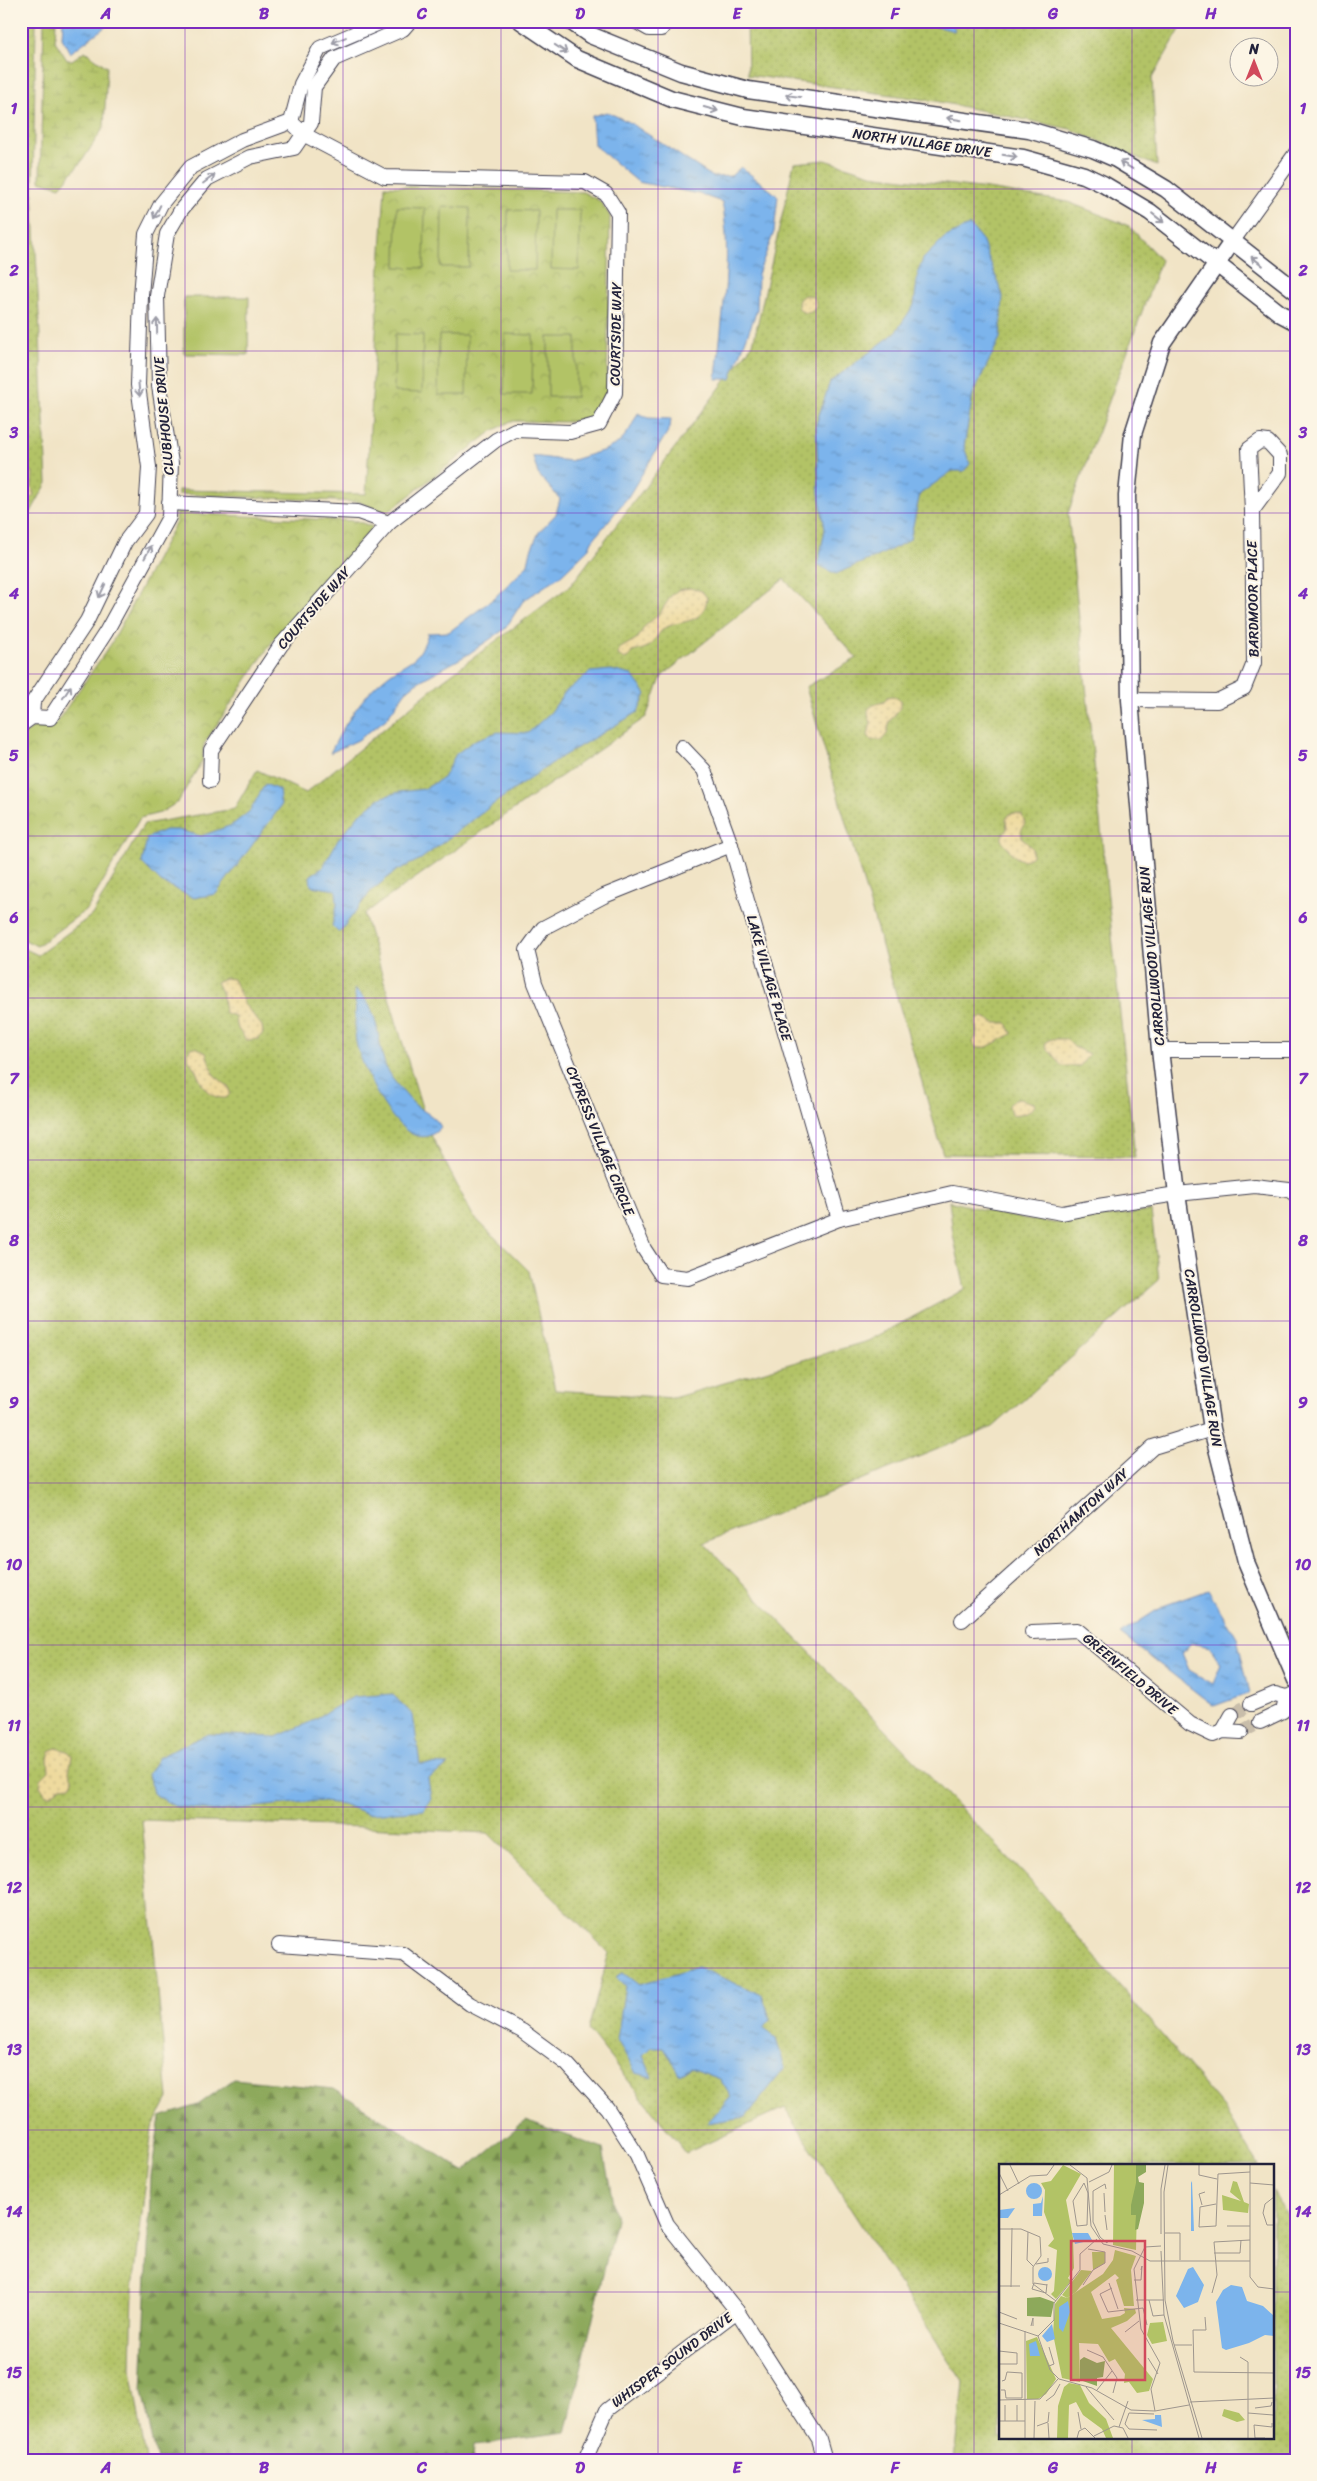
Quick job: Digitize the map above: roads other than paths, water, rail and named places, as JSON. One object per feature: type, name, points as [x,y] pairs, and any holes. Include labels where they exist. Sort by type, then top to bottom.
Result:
[{"type":"street","points":[[291,122],[300,84],[320,48],[384,21]]},
{"type":"street","points":[[305,135],[311,123],[314,87],[334,59],[403,29],[410,21]]},
{"type":"street","name":"NORTH VILLAGE DRIVE","points":[[521,21],[577,59],[672,98],[743,117],[1023,158],[1084,175],[1150,212],[1281,314],[1296,322]]},
{"type":"street","name":"NORTH VILLAGE DRIVE","points":[[570,21],[590,35],[681,72],[748,90],[1029,130],[1093,149],[1116,159],[1166,189],[1296,291]]},
{"type":"street","points":[[635,21],[649,29],[661,28],[667,21]]},
{"type":"street","name":"COURTSIDE WAY","points":[[210,781],[211,750],[281,645],[389,523],[496,440],[515,430],[570,432],[599,424],[615,393],[618,213],[606,194],[585,182],[384,177],[305,135],[291,122]]},
{"type":"street","name":"CLUBHOUSE DRIVE","points":[[291,122],[242,140],[191,167],[161,204],[146,234],[141,296],[138,385],[149,467],[146,514],[124,542],[87,621],[33,702],[26,721],[50,718],[106,632],[169,517],[171,463],[158,386],[157,296],[166,234],[181,210],[207,178],[250,157],[294,148],[305,135]]},
{"type":"street","points":[[1232,242],[1296,153]]},
{"type":"street","name":"CARROLLWOOD VILLAGE RUN","points":[[1232,242],[1162,344],[1133,434],[1127,496],[1130,700],[1160,1050],[1177,1194],[1212,1429],[1246,1562],[1296,1680]]},
{"type":"street","points":[[169,503],[358,512],[389,523]]},
{"type":"street","name":"BARDMOOR PLACE","points":[[1130,700],[1218,701],[1244,688],[1254,663],[1252,511]]},
{"type":"street","points":[[87,621],[106,632]]},
{"type":"street","name":"LAKE VILLAGE PLACE","points":[[682,747],[704,770],[731,845],[839,1219]]},
{"type":"street","name":"CYPRESS VILLAGE CIRCLE","points":[[731,845],[604,896],[543,928],[528,950],[536,983],[644,1249],[662,1275],[688,1278],[839,1219],[952,1193],[1062,1213],[1177,1194],[1255,1186],[1289,1190],[1296,1195]]},
{"type":"street","points":[[1160,1050],[1296,1050]]},
{"type":"street","name":"NORTHAMTON WAY","points":[[962,1620],[1153,1447],[1212,1429]]},
{"type":"street","name":"GREENFIELD DRIVE","points":[[1032,1632],[1078,1630],[1190,1724],[1213,1735],[1223,1731],[1241,1732]]},
{"type":"street","points":[[1251,1704],[1275,1694],[1291,1696],[1283,1711],[1260,1722]]},
{"type":"street","points":[[1223,1731],[1232,1714]]},
{"type":"street","name":"WHISPER SOUND DRIVE","points":[[278,1945],[403,1954],[470,2004],[522,2031],[567,2064],[607,2108],[637,2155],[666,2224],[737,2311],[607,2410],[586,2460]]},
{"type":"street","points":[[737,2311],[819,2439],[825,2460]]},
{"type":"water","points":[[63,21],[113,21],[70,53],[62,38]]},
{"type":"water","points":[[913,21],[952,21],[955,31]]},
{"type":"water","points":[[607,112],[629,122],[713,177],[731,176],[741,167],[778,196],[774,232],[758,274],[757,310],[731,379],[716,379],[726,268],[725,224],[722,202],[699,194],[638,182],[594,145],[592,116]]},
{"type":"water","points":[[970,225],[982,240],[1003,296],[1000,338],[973,394],[964,447],[970,464],[964,471],[952,471],[920,494],[910,539],[883,554],[836,574],[818,565],[825,529],[819,494],[816,424],[830,382],[895,333],[914,305],[918,272],[923,259],[944,238]]},
{"type":"water","points":[[638,413],[648,418],[671,419],[670,428],[628,497],[592,541],[589,548],[560,576],[523,601],[505,629],[467,655],[416,683],[406,691],[386,719],[358,740],[330,753],[341,732],[362,701],[387,676],[417,655],[425,643],[428,633],[449,632],[493,599],[528,564],[531,550],[539,532],[556,514],[560,499],[538,474],[533,456],[570,461],[605,450],[620,442],[630,429]]},
{"type":"water","points":[[611,670],[632,675],[646,694],[638,712],[558,759],[499,800],[421,859],[396,871],[371,891],[339,933],[332,926],[337,905],[336,890],[311,886],[310,876],[323,867],[338,840],[358,816],[380,798],[399,792],[424,789],[443,778],[456,754],[475,740],[498,732],[528,733],[551,712],[565,692],[590,672]]},
{"type":"water","points":[[265,784],[279,790],[281,806],[216,894],[194,898],[161,882],[142,863],[147,838],[165,830],[178,830],[201,836],[232,825],[250,811]]},
{"type":"water","points":[[354,989],[370,1006],[388,1072],[412,1102],[435,1119],[441,1127],[428,1136],[414,1135],[400,1125],[387,1110],[366,1072],[356,1042],[356,1002]]},
{"type":"water","points":[[1208,1590],[1237,1638],[1250,1693],[1214,1706],[1120,1634],[1163,1606]],"holes":[[[1191,1643],[1210,1647],[1221,1664],[1213,1684],[1189,1670],[1182,1653]]]},
{"type":"water","points":[[392,1694],[413,1715],[420,1764],[449,1765],[428,1779],[431,1798],[424,1810],[368,1814],[342,1804],[315,1801],[218,1811],[174,1806],[153,1793],[148,1774],[159,1757],[208,1734],[276,1737],[310,1722],[353,1697]]},
{"type":"water","points":[[698,1967],[762,1995],[771,2020],[763,2028],[776,2038],[785,2068],[746,2117],[707,2123],[731,2097],[720,2079],[691,2068],[680,2074],[664,2047],[651,2047],[643,2055],[652,2077],[636,2073],[617,2040],[625,1986],[616,1977],[623,1973],[639,1985]]},
{"type":"tunnel","points":[[1232,1715],[1251,1704]]},
{"type":"tunnel","points":[[1241,1732],[1260,1722]]}]
